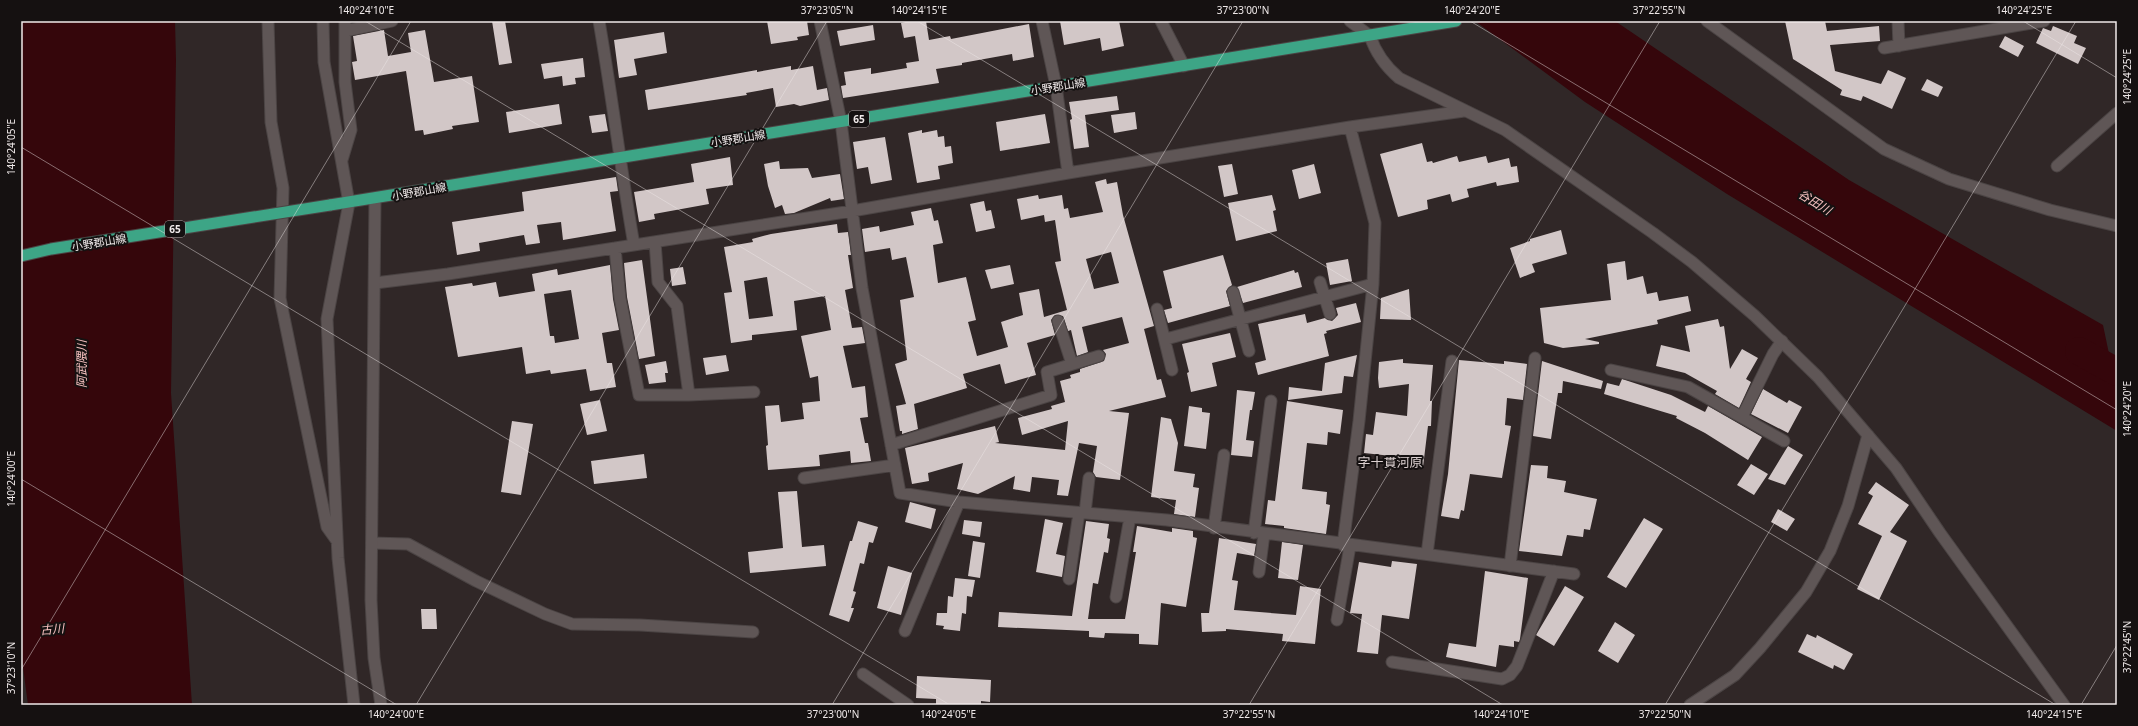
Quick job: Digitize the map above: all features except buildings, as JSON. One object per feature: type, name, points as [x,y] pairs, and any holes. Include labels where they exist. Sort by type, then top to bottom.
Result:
[{"type":"main road","name":"小野郡山線","points":[[21,256],[51,249],[375,199],[618,157],[1456,21]]},
{"type":"street","points":[[268,21],[271,122],[283,188],[280,298],[326,527],[337,541]]},
{"type":"street","points":[[323,21],[324,62],[348,203],[327,320],[337,541],[354,705]]},
{"type":"street","points":[[341,162],[351,130],[345,82],[345,26],[392,21]]},
{"type":"street","points":[[599,21],[615,115],[618,157],[634,245]]},
{"type":"street","points":[[820,21],[841,122],[862,288],[900,493],[959,502],[1130,517],[1574,574]]},
{"type":"street","points":[[1042,21],[1056,86],[1068,173]]},
{"type":"street","points":[[1161,21],[1184,66]]},
{"type":"street","points":[[1350,21],[1370,36]]},
{"type":"street","points":[[1362,21],[1378,56],[1388,69],[1399,78],[1505,130],[1653,233],[1715,281],[1782,341],[1818,377],[1896,468],[1940,533],[2064,705]]},
{"type":"street","points":[[1707,21],[1884,149],[1949,180],[2050,210],[2117,226]]},
{"type":"street","points":[[1898,21],[1899,46]]},
{"type":"street","points":[[1884,48],[2044,21]]},
{"type":"street","points":[[375,282],[448,274],[655,242],[852,211],[1068,173],[1350,127],[1464,111]]},
{"type":"street","points":[[2057,166],[2117,113]]},
{"type":"street","points":[[1337,620],[1373,284],[1375,223],[1350,127]]},
{"type":"street","points":[[375,199],[371,607],[374,658],[381,705]]},
{"type":"street","points":[[655,242],[658,282],[677,306],[689,395]]},
{"type":"street","points":[[615,248],[620,298],[638,395],[689,395],[754,392]]},
{"type":"street","points":[[1320,282],[1330,314]]},
{"type":"street","points":[[1166,339],[1373,284]]},
{"type":"street","points":[[1233,292],[1249,351]]},
{"type":"street","points":[[1157,310],[1166,339],[1172,370]]},
{"type":"street","points":[[1058,321],[1072,364]]},
{"type":"street","points":[[1742,417],[1773,354],[1782,341]]},
{"type":"street","points":[[891,445],[1051,395],[1047,372],[1099,356]]},
{"type":"street","points":[[1510,566],[1535,358]]},
{"type":"street","points":[[1427,554],[1452,361]]},
{"type":"street","points":[[1611,370],[1688,387],[1784,441]]},
{"type":"street","points":[[1259,572],[1259,534],[1271,401]]},
{"type":"street","points":[[1690,705],[1735,674],[1760,648],[1806,592],[1830,551],[1848,506],[1868,435]]},
{"type":"street","points":[[1214,528],[1224,455]]},
{"type":"street","points":[[804,478],[895,465]]},
{"type":"street","points":[[1069,579],[1089,478]]},
{"type":"street","points":[[904,631],[959,502]]},
{"type":"street","points":[[1116,597],[1130,517]]},
{"type":"street","points":[[372,543],[408,544],[476,581],[545,614],[572,624],[640,625],[753,632]]},
{"type":"street","points":[[1392,662],[1502,679],[1510,675],[1517,666],[1554,571]]},
{"type":"street","points":[[863,674],[908,705]]},
{"type":"water","points":[[21,21],[175,21],[176,60],[171,393],[192,705],[28,705],[21,652]]},
{"type":"water","points":[[1475,21],[1615,21],[1849,180],[2103,325],[2117,392],[2117,431],[1727,194],[1585,102]]},
{"type":"waterway","name":"谷田川","points":[[2079,351],[2117,372]]},
{"type":"district","name":"字十貫河原","points":[[1390,462]]},
{"type":"water label","name":"阿武隈川","points":[[81,364]]},
{"type":"water label","name":"古川","points":[[52,629]]}]
